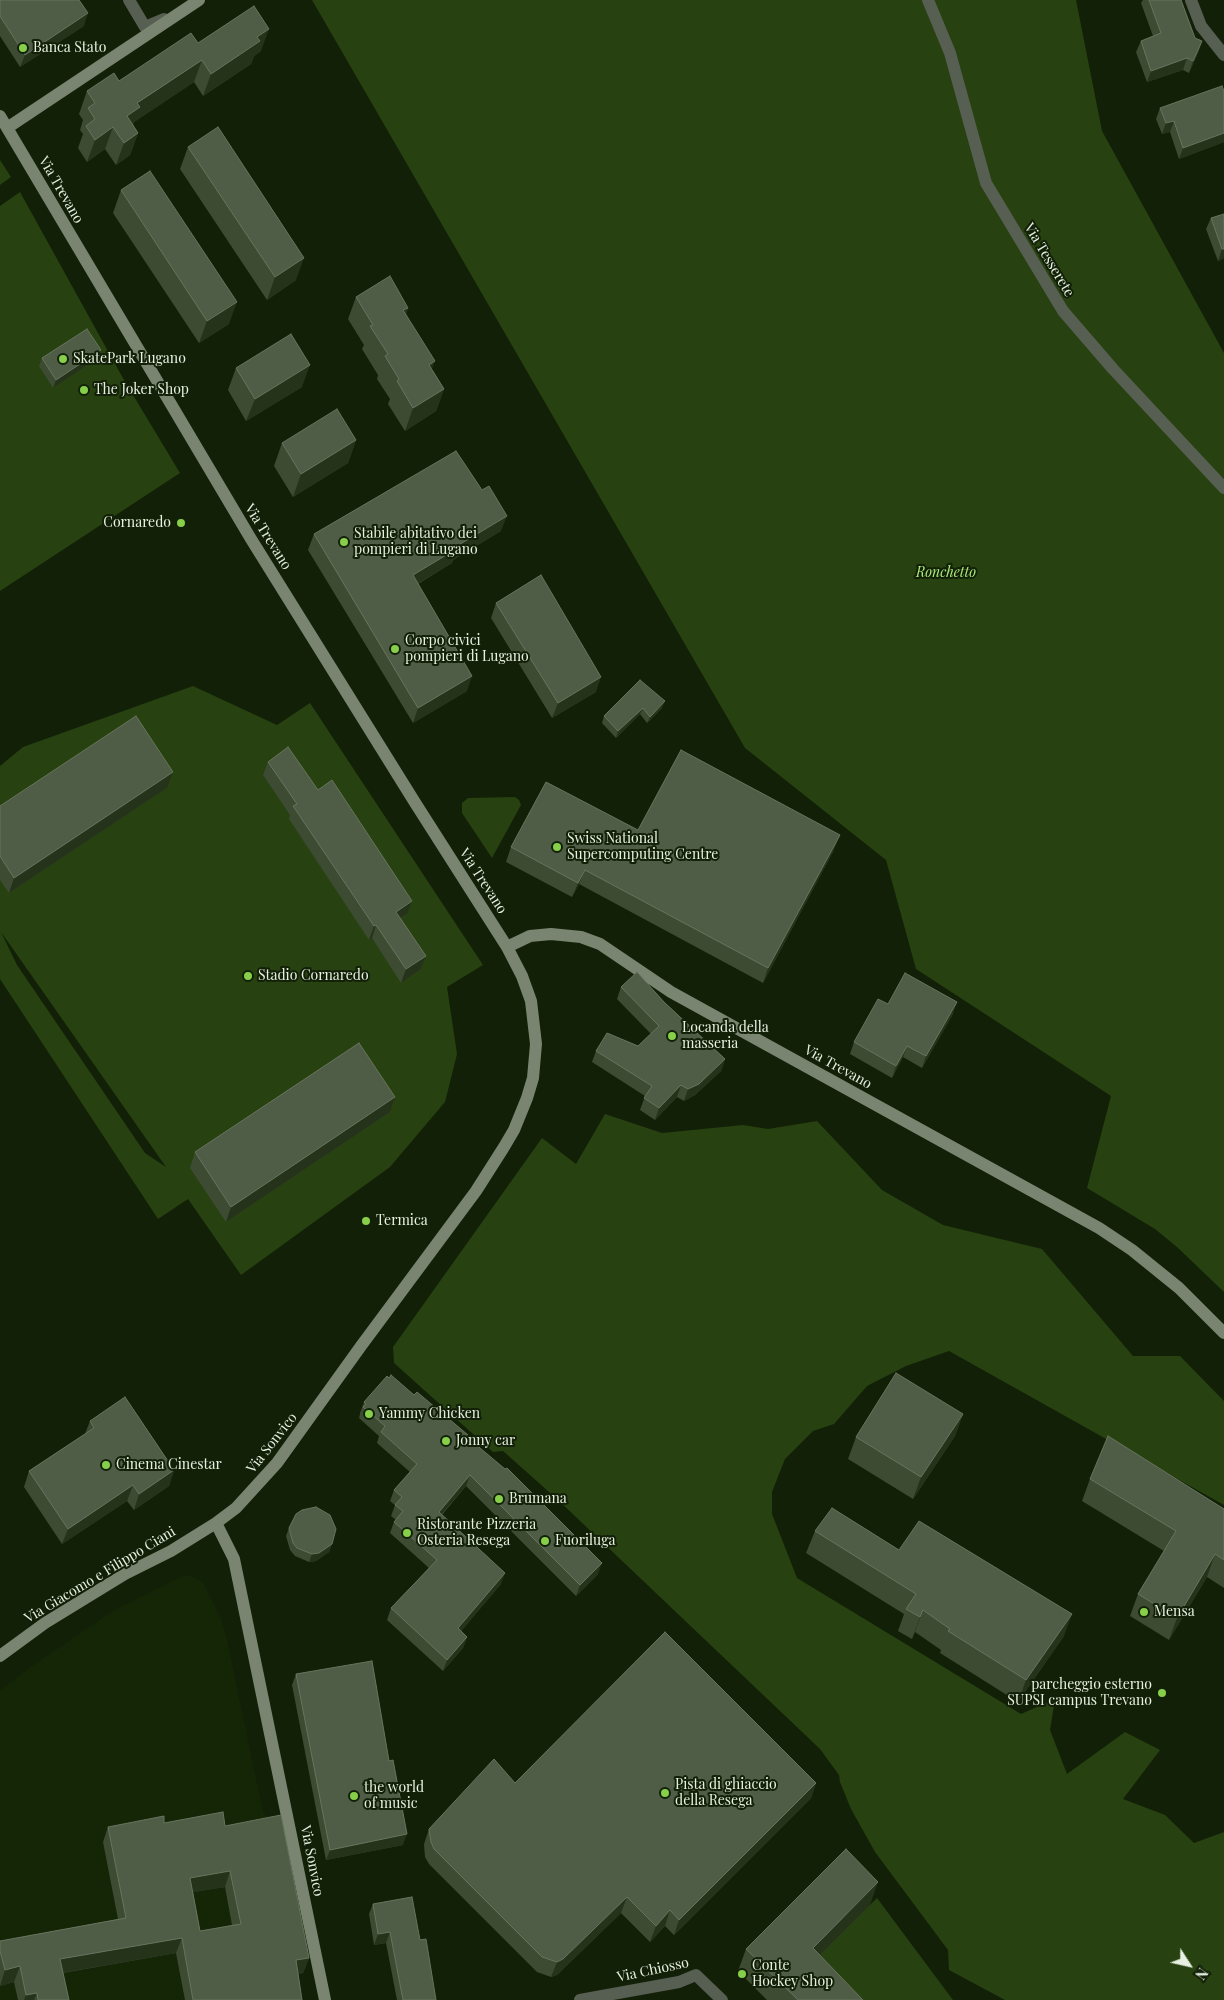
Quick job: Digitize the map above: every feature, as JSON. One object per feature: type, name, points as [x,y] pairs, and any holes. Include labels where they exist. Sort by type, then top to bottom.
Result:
[{"type":"main road","points":[[7,128],[199,0]]},
{"type":"main road","name":"Via Trevano","points":[[0,116],[251,539],[507,947],[530,936],[551,934],[581,937],[600,944],[671,992],[1099,1228],[1132,1250],[1174,1284],[1224,1333]]},
{"type":"main road","name":"Via Sonvico","points":[[325,2000],[234,1559],[216,1522],[236,1508],[277,1463],[476,1191],[514,1130],[533,1078],[536,1044],[531,1001],[522,976],[507,947]]},
{"type":"main road","name":"Via Giacomo e Filippo Ciani","points":[[0,1656],[44,1623],[125,1574],[171,1551],[216,1522]]},
{"type":"street","points":[[129,0],[145,27],[187,8]]},
{"type":"street","name":"Via Tesserete","points":[[928,0],[950,53],[986,184],[1062,311],[1224,488]]},
{"type":"street","points":[[1191,0],[1201,26],[1224,55]]},
{"type":"street","name":"Via Chiosso","points":[[580,2000],[679,1982],[696,1975],[722,2000]]},
{"type":"shaded area","points":[[183,1576],[191,1576],[203,1583],[221,1619],[227,1640],[263,1812],[274,1824],[303,1973],[290,1976],[294,2000],[0,2000],[0,1690],[113,1611]]},
{"type":"green space","name":"Ronchetto","points":[[312,0],[1076,0],[1102,131],[1224,353],[1224,1292],[1177,1247],[1155,1229],[1087,1188],[1111,1096],[916,969],[886,860],[745,748]]},
{"type":"green space","points":[[0,160],[11,177],[0,185]]},
{"type":"green space","name":"SkatePark Lugano","points":[[20,192],[124,380],[180,473],[0,591],[0,206]]},
{"type":"green space","name":"Stadio Cornaredo","points":[[193,686],[277,725],[310,703],[483,965],[447,987],[457,1054],[445,1102],[390,1167],[241,1275],[188,1199],[158,1219],[0,979],[0,766],[23,747]],"holes":[[[1,932],[166,1167],[145,1153],[17,965]]]},
{"type":"green space","points":[[515,797],[521,805],[492,858],[462,813],[462,803],[468,798]]},
{"type":"green space","points":[[605,1114],[662,1133],[743,1125],[768,1129],[817,1121],[882,1190],[943,1225],[1042,1249],[1133,1356],[1180,1356],[1224,1401],[1224,1505],[949,1351],[906,1366],[867,1386],[834,1424],[813,1431],[785,1459],[772,1492],[772,1514],[797,1578],[1021,1714],[1055,1699],[1050,1730],[1067,1774],[1125,1732],[1160,1750],[1123,1799],[1165,1815],[1194,1843],[1224,1832],[1224,2000],[1005,2000],[949,1970],[948,1950],[875,1852],[851,1809],[839,1775],[820,1749],[558,1500],[503,1451],[493,1452],[394,1363],[393,1347],[542,1138],[576,1164]]},
{"type":"green space","points":[[877,1898],[953,2000],[834,2000],[804,1970]]},
{"type":"building","points":[[0,0],[79,0],[88,13],[25,55],[0,16]]},
{"type":"building","points":[[1149,0],[1181,0],[1195,38],[1202,41],[1193,61],[1187,58],[1151,71],[1141,41],[1161,33]]},
{"type":"building","points":[[254,6],[269,29],[257,37],[260,41],[211,74],[202,60],[137,103],[140,107],[127,116],[138,133],[124,143],[113,127],[95,140],[86,126],[95,119],[88,108],[95,103],[87,91],[114,73],[119,81],[191,33],[198,43]]},
{"type":"building","points":[[1222,86],[1224,91],[1224,133],[1183,148],[1174,121],[1166,123],[1160,108]]},
{"type":"building","points":[[218,127],[304,258],[275,277],[188,147]]},
{"type":"building","points":[[150,171],[237,302],[207,321],[121,190]]},
{"type":"building","points":[[1224,214],[1224,249],[1222,249],[1211,218]]},
{"type":"building","points":[[390,276],[408,308],[403,310],[435,361],[429,365],[444,389],[413,408],[385,356],[388,354],[370,326],[373,325],[356,297]]},
{"type":"building","points":[[87,329],[101,350],[56,380],[42,358]]},
{"type":"building","points":[[291,334],[310,365],[255,399],[236,368]]},
{"type":"building","points":[[337,409],[356,440],[301,474],[282,443]]},
{"type":"building","points":[[456,451],[482,490],[489,486],[507,516],[413,575],[472,676],[418,708],[314,534]]},
{"type":"building","points":[[541,575],[601,677],[558,703],[496,603]]},
{"type":"building","points":[[640,680],[665,701],[650,717],[643,708],[618,731],[604,716]]},
{"type":"building","points":[[136,716],[173,772],[14,878],[0,856],[0,806]]},
{"type":"building","points":[[288,747],[318,790],[332,780],[412,901],[396,912],[426,956],[406,969],[376,925],[374,926],[293,806],[297,804],[268,762]]},
{"type":"building","name":"Swiss National Supercomputing Centre","points":[[681,750],[840,835],[768,968],[585,870],[578,883],[511,847],[546,782],[638,830]]},
{"type":"building","points":[[637,972],[664,1002],[725,1059],[699,1084],[688,1089],[681,1085],[659,1108],[644,1098],[652,1086],[596,1051],[607,1033],[638,1046],[659,1026],[621,987]]},
{"type":"building","points":[[905,973],[957,1002],[926,1056],[907,1046],[896,1066],[854,1042],[878,999],[888,1004]]},
{"type":"building","points":[[359,1043],[395,1097],[231,1207],[195,1152]]},
{"type":"building","points":[[896,1373],[963,1414],[921,1477],[856,1437]]},
{"type":"building","points":[[391,1375],[414,1395],[417,1392],[468,1435],[467,1437],[505,1469],[507,1468],[602,1563],[580,1585],[470,1475],[439,1512],[505,1573],[458,1628],[467,1637],[447,1660],[391,1608],[437,1560],[394,1522],[403,1511],[395,1505],[402,1497],[394,1490],[417,1464],[381,1432],[385,1426],[363,1407],[366,1404],[364,1402],[387,1376],[389,1378]]},
{"type":"building","name":"Cinema Cinestar","points":[[125,1397],[174,1470],[139,1494],[133,1485],[68,1529],[29,1471],[94,1428],[90,1421]]},
{"type":"building","points":[[1108,1436],[1224,1509],[1224,1560],[1215,1554],[1177,1618],[1138,1594],[1176,1531],[1090,1479]]},
{"type":"building","points":[[316,1507],[330,1515],[336,1529],[332,1544],[319,1553],[312,1554],[297,1548],[293,1543],[289,1528],[296,1514],[302,1510]]},
{"type":"building","points":[[832,1508],[899,1550],[919,1521],[1072,1614],[1026,1680],[948,1631],[950,1629],[923,1610],[920,1617],[906,1609],[916,1594],[815,1531]]},
{"type":"building","name":"Pista di ghiaccio della Resega","points":[[665,1632],[816,1783],[679,1920],[670,1910],[656,1926],[627,1897],[563,1959],[557,1962],[542,1957],[434,1849],[429,1829],[494,1759],[515,1783]]},
{"type":"building","points":[[372,1661],[389,1761],[393,1760],[407,1834],[330,1850],[296,1674]]},
{"type":"building","points":[[223,1812],[225,1826],[281,1815],[309,1958],[296,1960],[302,2000],[193,2000],[182,1938],[60,1959],[69,2000],[38,2000],[37,1993],[26,1995],[20,1966],[5,1970],[0,1951],[0,1941],[126,1918],[108,1827],[164,1816],[164,1823]],"holes":[[[230,1871],[241,1924],[200,1931],[190,1878]]]},
{"type":"building","points":[[846,1849],[878,1882],[813,1948],[863,2000],[798,2000],[746,1949]]},
{"type":"building","points":[[412,1897],[420,1940],[426,1939],[436,2000],[403,2000],[390,1932],[378,1934],[373,1904]]},
{"type":"place","name":"Banca Stato","points":[[23,48]]},
{"type":"place","name":"SkatePark Lugano","points":[[63,359]]},
{"type":"place","name":"The Joker Shop","points":[[84,390]]},
{"type":"place","name":"Cornaredo","points":[[181,523]]},
{"type":"place","name":"Stabile abitativo dei pompieri di Lugano","points":[[344,542]]},
{"type":"place","name":"Corpo civici pompieri di Lugano","points":[[395,649]]},
{"type":"place","name":"Swiss National Supercomputing Centre","points":[[557,847]]},
{"type":"place","name":"Stadio Cornaredo","points":[[248,976]]},
{"type":"place","name":"Locanda della masseria","points":[[672,1036]]},
{"type":"place","name":"Termica","points":[[366,1221]]},
{"type":"place","name":"Yammy Chicken","points":[[369,1414]]},
{"type":"place","name":"Jonny car","points":[[446,1441]]},
{"type":"place","name":"Cinema Cinestar","points":[[106,1465]]},
{"type":"place","name":"Brumana","points":[[499,1499]]},
{"type":"place","name":"Ristorante Pizzeria Osteria Resega","points":[[407,1533]]},
{"type":"place","name":"Fuoriluga","points":[[545,1541]]},
{"type":"place","name":"Mensa","points":[[1144,1612]]},
{"type":"place","name":"parcheggio esterno SUPSI campus Trevano","points":[[1162,1693]]},
{"type":"place","name":"Pista di ghiaccio della Resega","points":[[665,1793]]},
{"type":"place","name":"the world of music","points":[[354,1796]]},
{"type":"place","name":"Conte Hockey Shop","points":[[742,1974]]}]
